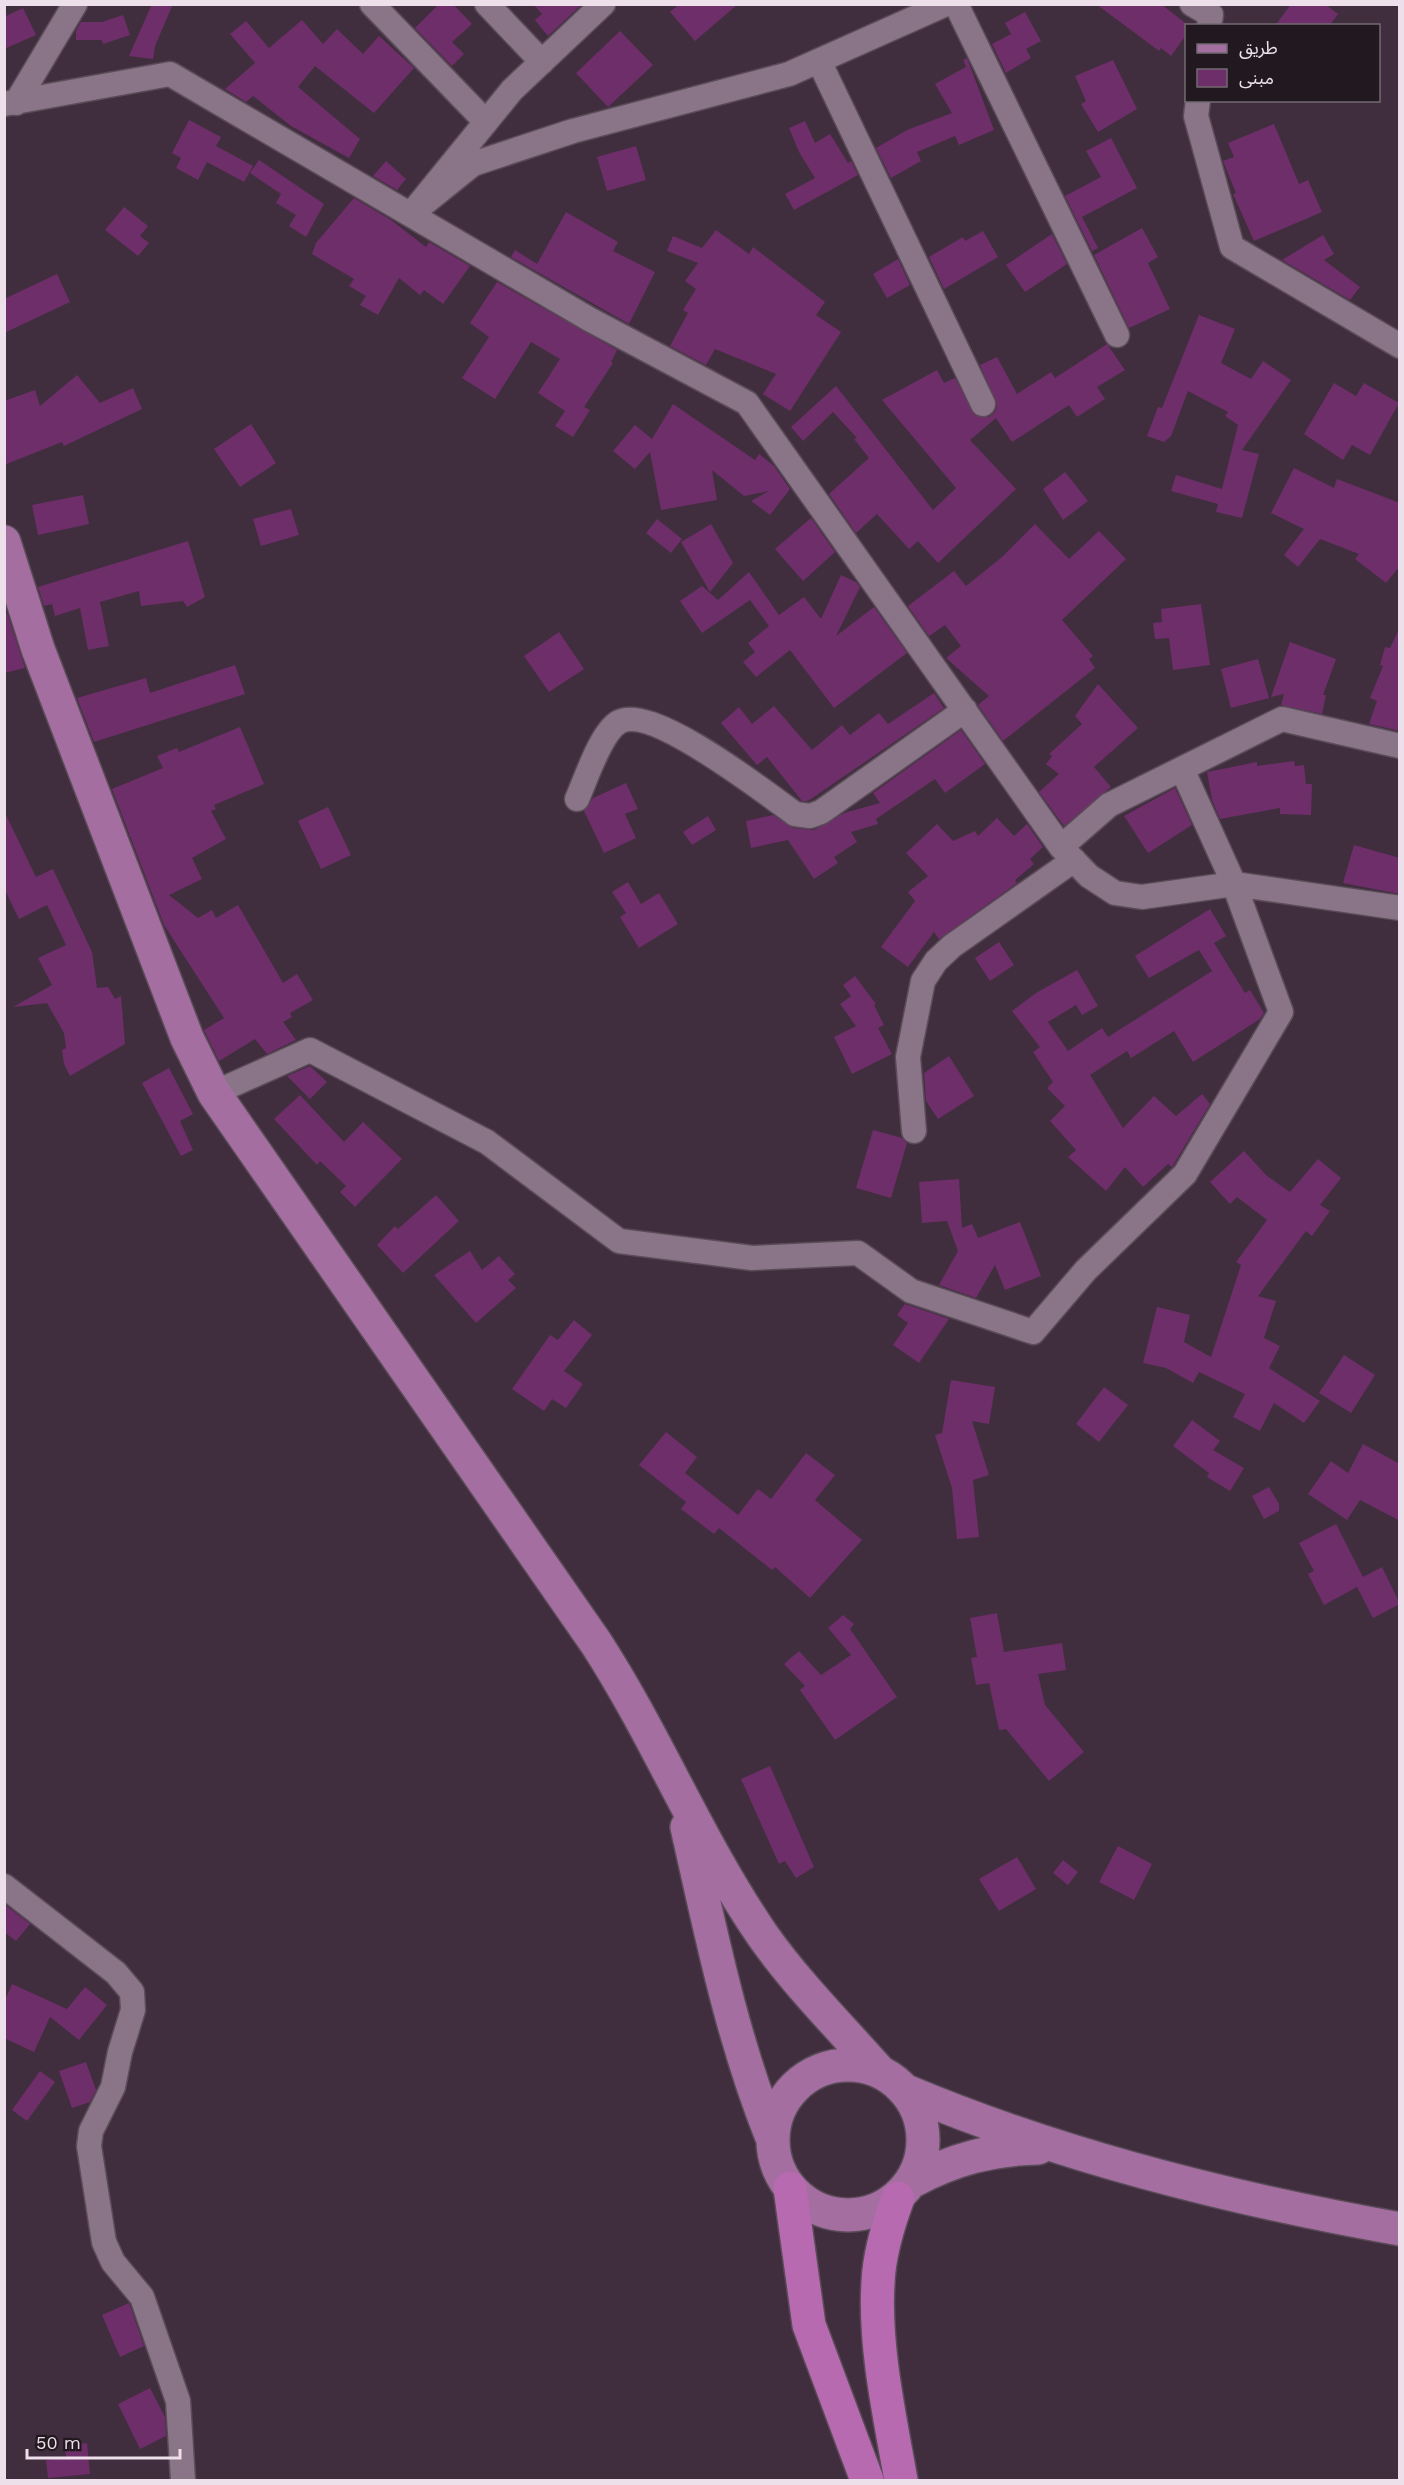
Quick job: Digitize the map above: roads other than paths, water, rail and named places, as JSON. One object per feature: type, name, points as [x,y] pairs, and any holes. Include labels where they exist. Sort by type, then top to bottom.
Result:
[{"type":"highway","points":[[790,2188],[809,2325],[867,2481]]},
{"type":"highway","points":[[901,2481],[883,2357],[878,2283],[888,2228],[906,2189]]},
{"type":"main road","points":[[4,542],[42,660],[187,1038],[214,1093],[596,1642],[642,1718],[679,1793],[764,1936],[879,2071],[906,2091],[1060,2149],[1274,2202],[1400,2229]]},
{"type":"main road","points":[[679,1793],[729,2009],[753,2092],[773,2140]]},
{"type":"main road","points":[[879,2071],[861,2066],[843,2065],[824,2069],[807,2077],[793,2088],[782,2104],[775,2121],[773,2140],[775,2157],[790,2188],[814,2207],[842,2216],[872,2212],[906,2189],[974,2155],[1017,2148],[1060,2149]]},
{"type":"main road","points":[[906,2091],[918,2111],[924,2134],[922,2158],[906,2189]]},
{"type":"street","points":[[10,104],[75,4]]},
{"type":"street","points":[[372,4],[486,122]]},
{"type":"street","points":[[487,4],[542,62]]},
{"type":"street","points":[[411,214],[512,90],[603,4]]},
{"type":"street","points":[[411,214],[473,164],[573,131],[789,74],[946,4]]},
{"type":"street","points":[[956,4],[1117,334]]},
{"type":"street","points":[[1192,4],[1211,15],[1209,24]]},
{"type":"street","points":[[819,61],[983,404]]},
{"type":"street","points":[[10,104],[170,74],[589,319],[747,403],[1068,853],[1089,876],[1115,893],[1142,897],[1234,884],[1400,908]]},
{"type":"street","points":[[1198,102],[1196,116],[1232,247],[1400,346]]},
{"type":"street","points":[[577,799],[609,730],[621,721],[634,720],[650,722],[719,759],[795,814],[810,816],[821,812],[965,710]]},
{"type":"street","points":[[914,1131],[908,1057],[923,981],[936,961],[952,945],[1068,853],[1109,805],[1282,719],[1400,746]]},
{"type":"street","points":[[214,1093],[310,1050],[487,1142],[618,1241],[752,1258],[858,1252],[911,1291],[1033,1332],[1086,1270],[1185,1174],[1281,1012],[1234,884],[1182,769]]},
{"type":"street","points":[[4,1886],[116,1973],[132,1992],[133,2010],[120,2052],[113,2087],[91,2131],[89,2146],[104,2242],[113,2262],[128,2277],[142,2297],[178,2400],[183,2481]]}]
